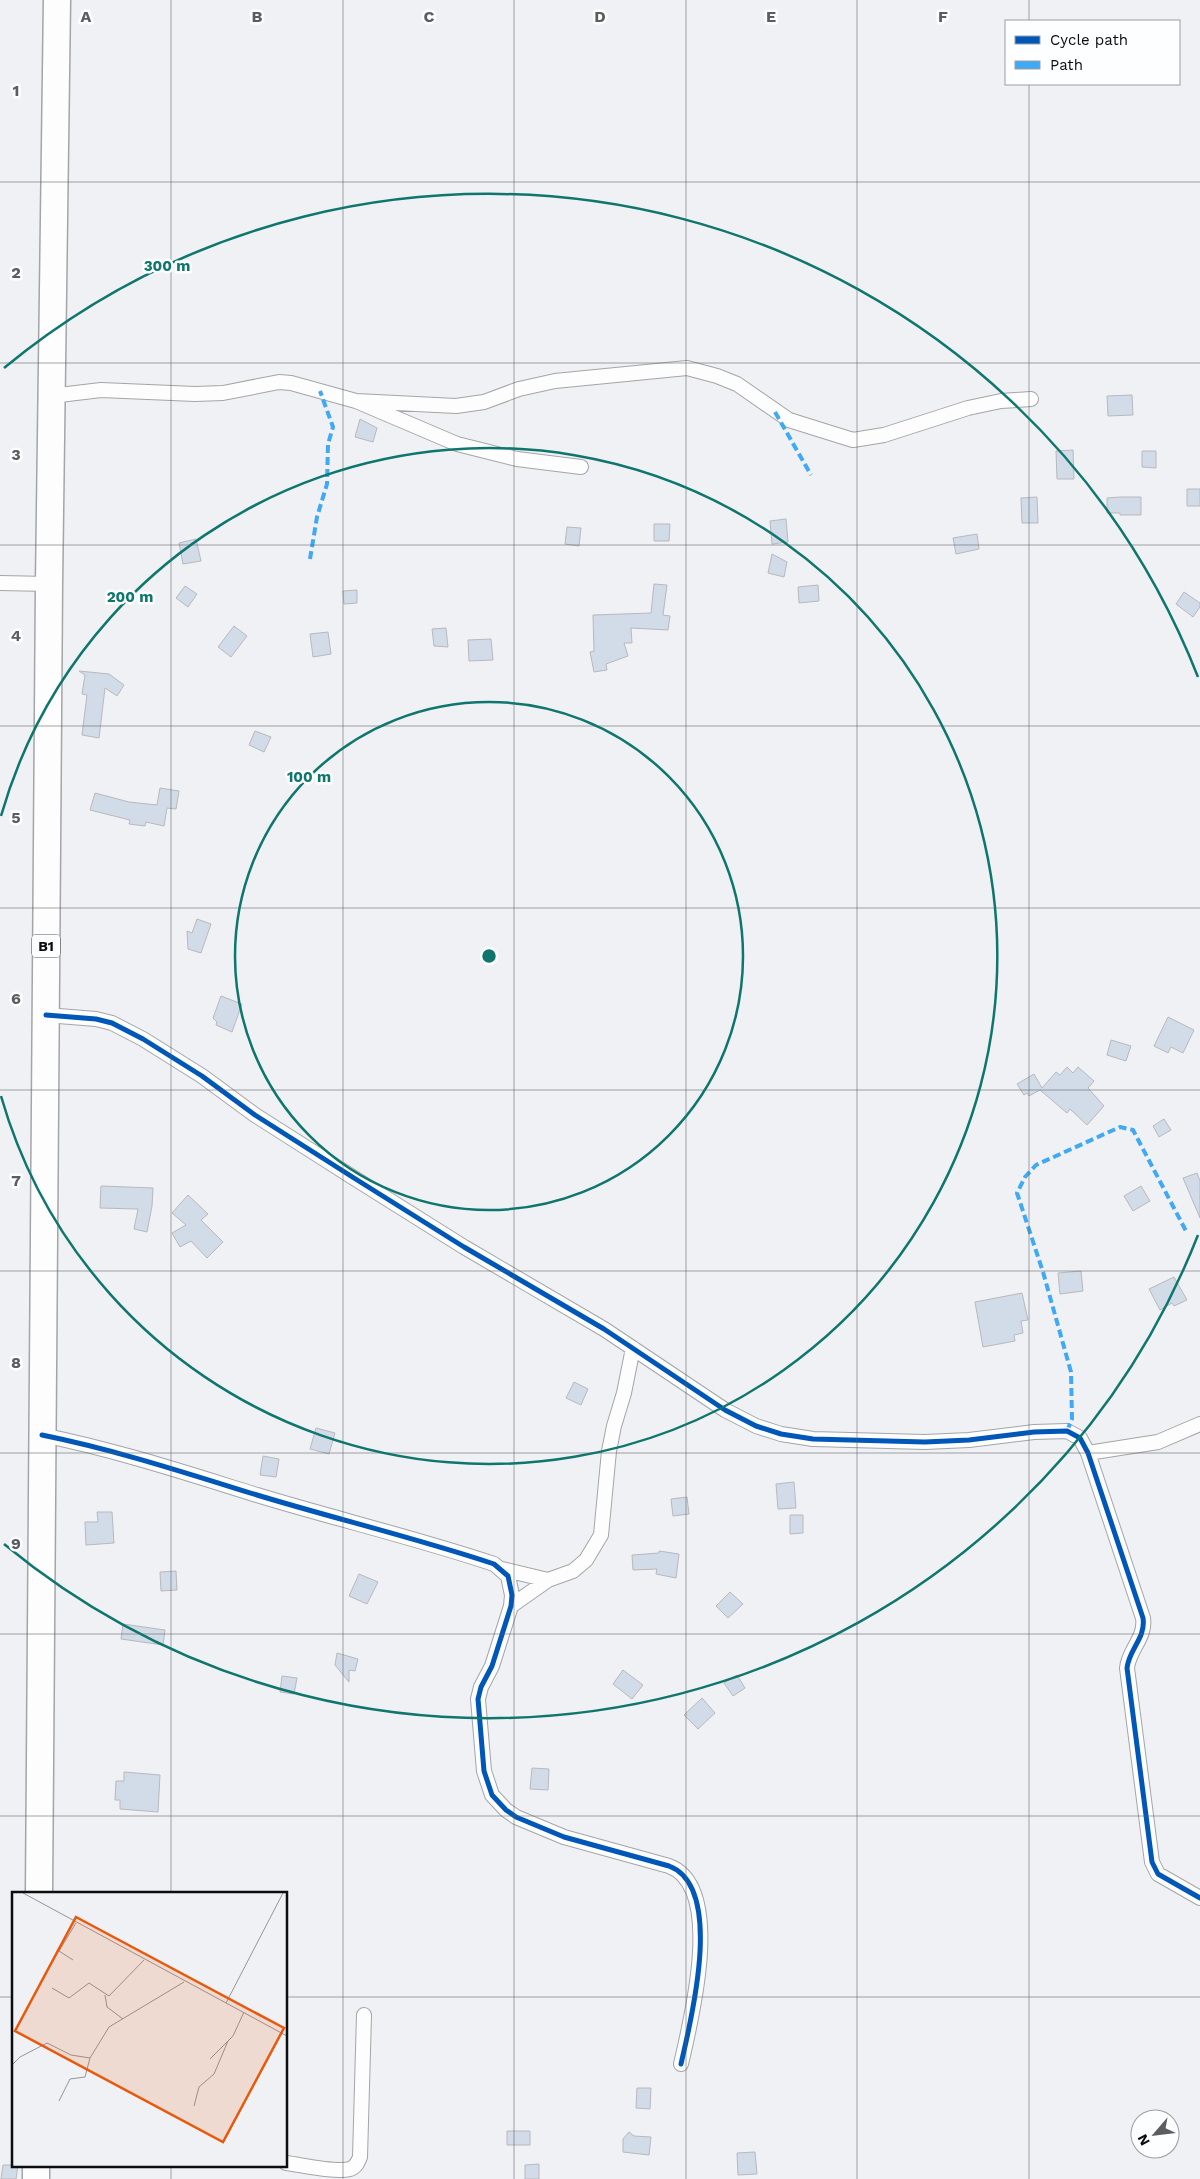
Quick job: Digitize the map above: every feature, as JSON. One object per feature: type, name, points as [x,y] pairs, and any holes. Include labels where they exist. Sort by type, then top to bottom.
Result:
[{"type":"highway","name":"B1","points":[[39,1892],[49,584],[57,0]]},
{"type":"highway","points":[[36,2166],[36,2179]]},
{"type":"street","points":[[356,401],[456,406],[484,402],[519,389],[555,381],[686,368],[717,376],[737,384],[789,420],[853,440],[884,435],[976,406],[1001,401],[1031,399]]},
{"type":"street","points":[[51,396],[101,390],[194,394],[223,393],[279,382],[301,385],[356,401],[456,444],[517,459],[581,467]]},
{"type":"street","points":[[0,583],[49,584]]},
{"type":"street","points":[[46,1015],[96,1019],[112,1024],[144,1039],[202,1076],[255,1115],[354,1178],[464,1247],[633,1348],[725,1410],[756,1426],[781,1434],[813,1439],[925,1442],[969,1440],[1034,1432],[1067,1431],[1080,1438],[1088,1453],[1143,1618],[1144,1632],[1128,1660],[1127,1668],[1152,1862],[1158,1874],[1200,1898]]},
{"type":"street","points":[[512,1606],[548,1580],[574,1571],[586,1560],[600,1535],[608,1451],[624,1393],[633,1348]]},
{"type":"street","points":[[1088,1453],[1158,1442],[1200,1424]]},
{"type":"street","points":[[42,1436],[112,1450],[192,1473],[258,1495],[438,1545],[494,1564],[502,1569],[508,1576],[511,1585],[512,1606],[492,1666],[481,1687],[478,1699],[483,1762],[487,1784],[498,1803],[516,1817],[564,1837],[678,1869],[690,1882],[700,1919],[700,1954],[694,2008],[681,2064]]},
{"type":"street","points":[[502,1569],[548,1580]]},
{"type":"street","points":[[288,2163],[343,2170],[358,2164],[360,2157],[364,2014]]},
{"type":"building","points":[[1132,395],[1133,415],[1108,416],[1107,396]]},
{"type":"building","points":[[360,419],[377,428],[373,442],[355,437]]},
{"type":"building","points":[[1073,450],[1074,479],[1057,479],[1056,451]]},
{"type":"building","points":[[1142,451],[1156,451],[1156,468],[1142,467]]},
{"type":"building","points":[[1187,489],[1200,489],[1200,506],[1187,506]]},
{"type":"building","points":[[1037,497],[1038,523],[1022,523],[1021,498]]},
{"type":"building","points":[[1141,497],[1141,515],[1107,513],[1107,498]]},
{"type":"building","points":[[786,519],[788,542],[772,544],[770,521]]},
{"type":"building","points":[[654,524],[670,524],[669,541],[654,541]]},
{"type":"building","points":[[567,527],[581,528],[579,546],[565,544]]},
{"type":"building","points":[[977,534],[979,549],[956,554],[953,538]]},
{"type":"building","points":[[196,539],[201,561],[183,564],[179,543]]},
{"type":"building","points":[[772,554],[787,562],[784,577],[768,573]]},
{"type":"building","points":[[654,584],[667,585],[663,615],[670,616],[668,630],[631,628],[632,643],[624,643],[628,656],[606,664],[607,670],[594,672],[590,652],[594,651],[593,615],[651,613]]},
{"type":"building","points":[[818,585],[819,601],[799,603],[798,587]]},
{"type":"building","points":[[185,586],[197,594],[188,607],[176,598]]},
{"type":"building","points":[[357,590],[357,603],[344,604],[343,591]]},
{"type":"building","points":[[1184,592],[1200,603],[1200,607],[1193,617],[1176,604]]},
{"type":"building","points":[[234,626],[247,636],[231,657],[218,647]]},
{"type":"building","points":[[446,628],[448,647],[434,646],[432,629]]},
{"type":"building","points":[[328,632],[331,654],[313,657],[310,634]]},
{"type":"building","points":[[491,639],[493,660],[469,661],[468,640]]},
{"type":"building","points":[[79,671],[109,674],[124,685],[117,696],[105,688],[99,738],[82,735],[87,695],[82,694],[85,675]]},
{"type":"building","points":[[255,731],[271,737],[264,752],[249,745]]},
{"type":"building","points":[[160,788],[179,791],[176,809],[167,808],[164,826],[146,822],[145,826],[129,824],[130,820],[90,810],[95,793],[129,802],[157,805]]},
{"type":"building","points":[[197,919],[211,924],[201,953],[188,949],[187,931],[192,933]]},
{"type":"building","points":[[221,996],[242,1004],[232,1032],[216,1025],[217,1022],[213,1018]]},
{"type":"building","points":[[1168,1017],[1194,1030],[1183,1053],[1171,1047],[1168,1053],[1154,1046]]},
{"type":"building","points":[[1111,1040],[1131,1046],[1126,1061],[1107,1055]]},
{"type":"building","points":[[1067,1067],[1073,1073],[1078,1067],[1094,1081],[1088,1088],[1104,1106],[1087,1125],[1070,1109],[1067,1113],[1040,1090],[1029,1096],[1027,1093],[1024,1095],[1017,1084],[1034,1074],[1042,1088],[1056,1072],[1060,1075]]},
{"type":"building","points":[[1164,1119],[1171,1130],[1159,1137],[1153,1126]]},
{"type":"building","points":[[1197,1173],[1200,1181],[1200,1218],[1183,1178]]},
{"type":"building","points":[[101,1186],[153,1188],[147,1232],[134,1229],[138,1209],[100,1208]]},
{"type":"building","points":[[1141,1186],[1150,1201],[1133,1211],[1124,1196]]},
{"type":"building","points":[[188,1195],[208,1214],[201,1220],[223,1242],[207,1258],[191,1241],[180,1247],[172,1233],[186,1225],[172,1213]]},
{"type":"building","points":[[1081,1271],[1083,1291],[1060,1294],[1058,1273]]},
{"type":"building","points":[[1174,1277],[1187,1300],[1174,1306],[1172,1303],[1160,1310],[1149,1289]]},
{"type":"building","points":[[1022,1293],[1028,1320],[1021,1321],[1023,1333],[1014,1335],[1015,1341],[983,1347],[975,1302]]},
{"type":"building","points":[[574,1382],[588,1389],[581,1405],[566,1398]]},
{"type":"building","points":[[316,1428],[335,1433],[329,1454],[310,1449]]},
{"type":"building","points":[[263,1456],[279,1459],[276,1477],[260,1475]]},
{"type":"building","points":[[794,1482],[796,1508],[778,1509],[776,1484]]},
{"type":"building","points":[[687,1497],[689,1514],[673,1516],[671,1499]]},
{"type":"building","points":[[97,1512],[112,1512],[114,1543],[86,1545],[85,1522],[98,1522]]},
{"type":"building","points":[[790,1515],[803,1515],[803,1533],[790,1534]]},
{"type":"building","points":[[659,1551],[679,1554],[676,1578],[656,1574],[657,1569],[633,1570],[632,1555],[659,1553]]},
{"type":"building","points":[[176,1571],[177,1590],[161,1591],[160,1572]]},
{"type":"building","points":[[359,1574],[378,1582],[367,1604],[349,1596]]},
{"type":"building","points":[[730,1592],[743,1604],[728,1618],[716,1606]]},
{"type":"building","points":[[123,1624],[165,1630],[163,1645],[121,1639]]},
{"type":"building","points":[[337,1653],[358,1659],[355,1671],[349,1670],[349,1682],[335,1665]]},
{"type":"building","points":[[623,1670],[643,1685],[632,1699],[613,1684]]},
{"type":"building","points":[[737,1675],[745,1688],[733,1696],[724,1683]]},
{"type":"building","points":[[282,1676],[297,1678],[294,1694],[280,1692]]},
{"type":"building","points":[[702,1698],[715,1713],[698,1729],[684,1715]]},
{"type":"building","points":[[532,1768],[549,1769],[548,1790],[530,1789]]},
{"type":"building","points":[[124,1772],[160,1775],[158,1812],[120,1809],[120,1800],[115,1800],[116,1781],[124,1781]]},
{"type":"building","points":[[637,2088],[651,2088],[650,2109],[636,2108]]},
{"type":"building","points":[[507,2131],[530,2131],[530,2145],[507,2145]]},
{"type":"building","points":[[629,2132],[634,2136],[651,2137],[649,2155],[623,2152],[623,2139]]},
{"type":"building","points":[[755,2152],[757,2174],[738,2175],[737,2153]]},
{"type":"building","points":[[539,2164],[539,2179],[525,2179],[525,2165]]},
{"type":"building","points":[[3,2165],[18,2166],[16,2179],[1,2179]]},
{"type":"marked path","points":[[310,559],[317,517],[327,484],[328,444],[333,427],[320,391]]},
{"type":"marked path","points":[[775,412],[811,475]]},
{"type":"marked path","points":[[1067,1431],[1072,1419],[1071,1372],[1043,1272],[1017,1193],[1025,1177],[1036,1165],[1120,1127],[1133,1130],[1186,1231]]},
{"type":"cycle path","points":[[46,1015],[96,1019],[112,1023],[143,1039],[202,1076],[255,1115],[354,1178],[464,1247],[604,1329],[725,1410],[756,1426],[781,1434],[813,1439],[925,1442],[969,1440],[1034,1432],[1067,1431],[1080,1438],[1088,1453],[1143,1618],[1142,1632],[1128,1661],[1127,1668],[1152,1862],[1158,1874],[1200,1898]]},
{"type":"cycle path","points":[[42,1435],[124,1455],[435,1546],[494,1564],[508,1576],[512,1595],[511,1606],[492,1666],[481,1687],[478,1699],[484,1771],[492,1795],[506,1810],[516,1817],[564,1837],[669,1866],[686,1879],[696,1900],[700,1926],[700,1956],[691,2017],[681,2064]]}]
